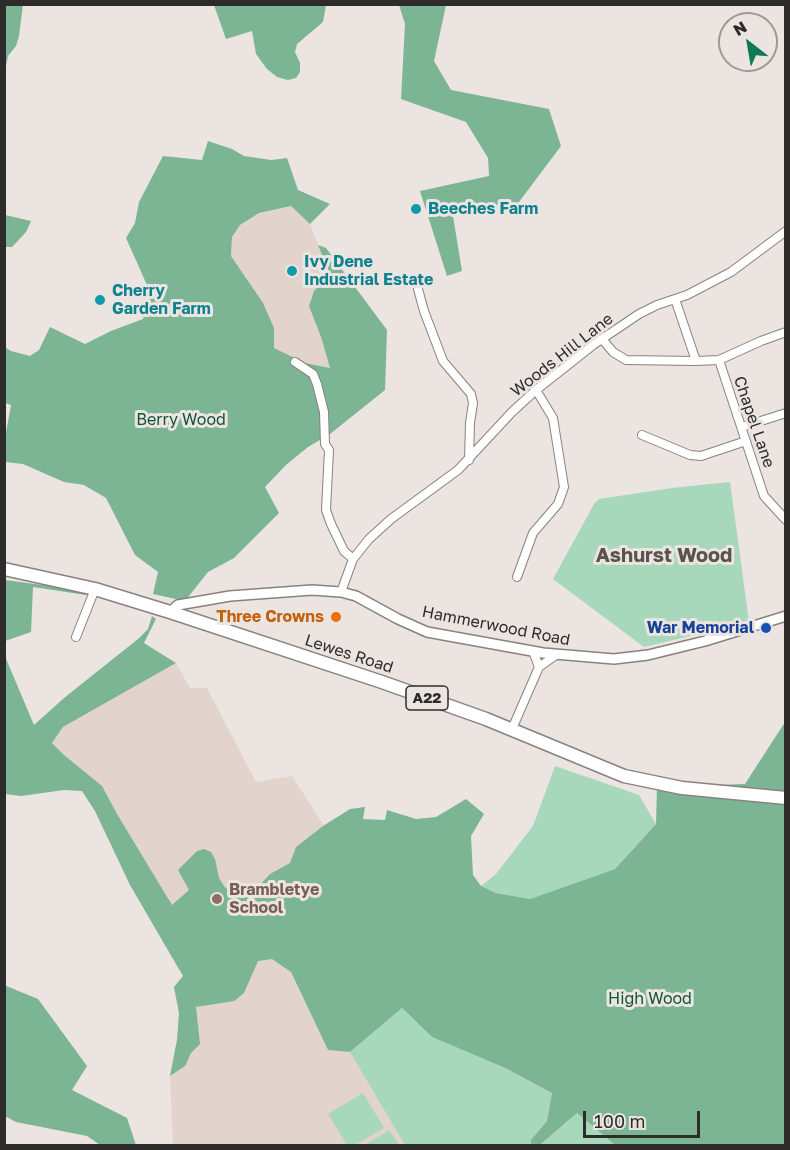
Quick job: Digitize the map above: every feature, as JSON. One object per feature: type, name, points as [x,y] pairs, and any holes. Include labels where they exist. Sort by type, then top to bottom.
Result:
[{"type":"highway","name":"Lewes Road","points":[[4,569],[94,589],[382,682],[512,729],[624,776],[682,788],[786,798]]},
{"type":"street","name":"Woods Hill Lane","points":[[341,592],[353,559],[369,539],[391,519],[438,486],[469,460],[512,411],[536,390],[602,339],[639,314],[687,295],[731,272],[786,231]]},
{"type":"street","points":[[418,289],[443,361],[471,394],[469,460]]},
{"type":"street","points":[[675,299],[696,361]]},
{"type":"street","points":[[602,339],[613,352],[626,360],[696,361],[719,360],[761,340],[786,332]]},
{"type":"street","name":"Chapel Lane","points":[[719,360],[764,496],[786,520]]},
{"type":"street","points":[[295,362],[314,374],[317,384],[324,412],[325,444],[328,450],[326,510],[344,551],[353,559]]},
{"type":"street","points":[[518,577],[533,533],[558,504],[564,487],[553,418],[536,390]]},
{"type":"street","points":[[742,427],[786,413]]},
{"type":"street","points":[[642,435],[690,455],[701,456],[746,441]]},
{"type":"street","points":[[76,637],[94,589]]},
{"type":"street","name":"Hammerwood Road","points":[[170,612],[178,605],[222,597],[312,590],[341,592],[356,596],[427,632],[556,655],[614,659],[648,655],[705,641],[786,616]]},
{"type":"street","points":[[532,651],[539,666]]},
{"type":"street","points":[[512,729],[539,666],[556,655]]},
{"type":"shaded area","points":[[291,206],[310,224],[330,274],[314,291],[321,337],[330,368],[305,363],[274,348],[274,328],[231,256],[232,237],[240,225],[259,213]]},
{"type":"shaded area","name":"Brambletye School","points":[[176,663],[190,688],[207,688],[256,782],[292,776],[332,838],[291,972],[328,1050],[350,1052],[615,1145],[173,1145],[170,1076],[177,1040],[179,1013],[174,987],[183,976],[130,885],[95,811],[82,791],[64,790],[52,743],[63,727]]},
{"type":"green space","points":[[5,4],[23,5],[19,36],[16,46],[8,56],[5,71]]},
{"type":"green space","points":[[214,4],[326,5],[323,22],[297,44],[295,52],[300,63],[300,72],[296,78],[288,80],[277,77],[267,69],[256,54],[252,31],[226,39]]},
{"type":"green space","points":[[399,5],[446,5],[434,61],[451,90],[549,109],[561,146],[516,206],[451,204],[462,271],[447,276],[420,191],[489,176],[488,158],[466,122],[401,99],[405,24]]},
{"type":"green space","name":"Berry Wood","points":[[208,141],[232,149],[244,156],[271,160],[287,158],[298,190],[330,204],[310,224],[291,206],[259,213],[240,225],[232,237],[231,256],[263,303],[274,328],[274,348],[305,363],[330,368],[309,306],[314,291],[330,274],[318,245],[326,248],[387,330],[385,390],[330,434],[308,447],[286,465],[265,487],[279,513],[234,558],[208,572],[185,601],[153,594],[158,572],[135,555],[106,498],[84,485],[64,482],[23,464],[5,462],[5,438],[11,405],[5,403],[5,347],[30,356],[39,350],[50,327],[85,344],[143,319],[151,294],[126,238],[135,223],[139,202],[163,156],[202,160]]},
{"type":"green space","points":[[5,215],[31,221],[26,232],[12,247],[5,247]]},
{"type":"green space","points":[[730,482],[749,622],[644,647],[553,579],[594,504],[599,499]]},
{"type":"green space","points":[[5,580],[87,591],[86,595],[33,587],[31,632],[5,641]]},
{"type":"green space","name":"High Wood","points":[[152,616],[156,619],[144,643],[176,663],[63,727],[52,743],[102,786],[172,905],[189,890],[178,870],[197,851],[204,849],[211,852],[219,878],[224,886],[230,892],[244,895],[259,886],[270,874],[290,863],[296,847],[350,809],[365,807],[363,819],[385,820],[387,810],[416,819],[436,817],[466,799],[484,814],[471,836],[473,875],[481,886],[496,893],[530,899],[615,869],[656,824],[657,787],[745,784],[785,722],[785,1145],[615,1145],[577,1113],[540,1145],[531,1145],[531,1140],[547,1121],[552,1093],[505,1068],[432,1037],[402,1008],[350,1052],[328,1050],[291,972],[272,959],[258,961],[244,993],[234,1001],[196,1007],[200,1044],[191,1053],[185,1066],[170,1076],[177,1040],[179,1013],[174,987],[183,976],[130,885],[95,811],[82,791],[64,790],[21,796],[5,794],[4,654],[34,725],[138,639],[148,629]]},
{"type":"green space","points":[[555,766],[639,795],[656,824],[615,869],[530,899],[496,893],[481,886],[496,874],[533,826]]},
{"type":"green space","points":[[4,985],[38,999],[87,1066],[72,1090],[127,1118],[136,1145],[100,1145],[87,1136],[16,1122],[5,1116]]},
{"type":"green space","points":[[402,1008],[432,1037],[505,1068],[552,1093],[547,1121],[531,1140],[531,1145],[405,1145],[350,1052]]},
{"type":"green space","points":[[363,1093],[384,1128],[355,1145],[347,1145],[328,1114]]},
{"type":"green space","points":[[577,1113],[615,1145],[540,1146]]},
{"type":"green space","points":[[389,1130],[399,1145],[365,1145]]},
{"type":"place","name":"Beeches Farm","points":[[416,209]]},
{"type":"place","name":"Ivy Dene Industrial Estate","points":[[292,271]]},
{"type":"place","name":"Cherry Garden Farm","points":[[100,300]]},
{"type":"place","name":"Three Crowns","points":[[336,617]]},
{"type":"place","name":"War Memorial","points":[[766,628]]},
{"type":"place","name":"Brambletye School","points":[[217,899]]},
{"type":"district","name":"Ashurst Wood","points":[[664,556]]}]
